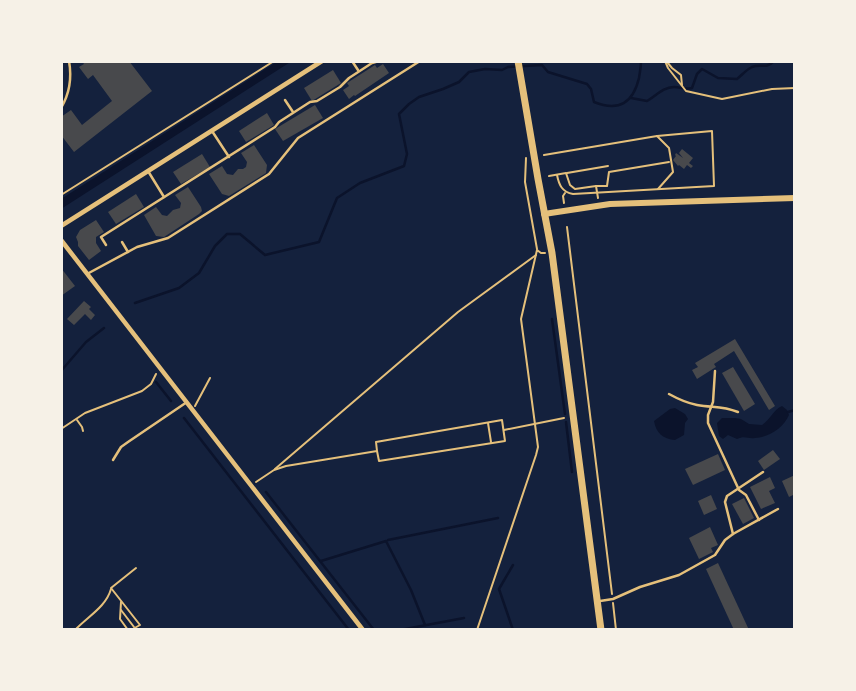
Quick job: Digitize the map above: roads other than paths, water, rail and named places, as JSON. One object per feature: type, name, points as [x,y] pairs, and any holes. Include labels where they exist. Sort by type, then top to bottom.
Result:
[{"type":"main road","points":[[518,61],[553,260],[601,630]]},
{"type":"main road","points":[[544,214],[610,204],[795,198]]},
{"type":"street","points":[[61,226],[322,61]]},
{"type":"street","points":[[61,240],[363,630]]},
{"type":"lane","points":[[61,108],[67,98],[71,80],[69,61]]},
{"type":"lane","points":[[352,61],[359,71]]},
{"type":"lane","points":[[106,246],[101,237],[229,157],[310,102],[317,101],[359,71],[379,61]]},
{"type":"lane","points":[[87,274],[128,252],[167,238],[269,174],[298,138],[420,61]]},
{"type":"lane","points":[[285,100],[293,113]]},
{"type":"lane","points":[[212,131],[229,157]]},
{"type":"lane","points":[[148,171],[164,197]]},
{"type":"lane","points":[[122,242],[128,252]]},
{"type":"lane","points":[[715,371],[715,391],[708,423],[739,489],[746,495],[759,520]]},
{"type":"lane","points":[[669,394],[682,401],[724,407],[738,412]]},
{"type":"lane","points":[[113,460],[121,447],[187,402]]},
{"type":"lane","points":[[733,534],[725,502],[727,496],[763,472]]},
{"type":"lane","points":[[598,602],[679,575],[715,555],[725,540],[733,534],[778,509]]},
{"type":"water","points":[[278,61],[292,61],[61,209],[61,199]]},
{"type":"water","points":[[782,406],[789,415],[771,434],[737,439],[728,435],[723,439],[719,436],[717,423],[722,418],[741,419],[749,424],[762,425]]},
{"type":"water","points":[[675,408],[688,419],[684,435],[675,440],[661,435],[654,421]]},
{"type":"waterway","points":[[135,303],[179,288],[199,273],[215,246],[227,234],[240,234],[265,255],[319,242],[337,198],[360,183],[404,166],[407,154],[399,114],[419,97],[459,82],[469,72],[542,65],[548,72],[587,84],[594,102],[611,106],[624,103],[633,94],[641,61]]},
{"type":"waterway","points":[[631,98],[647,101],[670,87],[692,88],[702,69],[718,78],[737,79],[752,67],[768,65],[774,61]]},
{"type":"waterway","points":[[552,319],[565,414]]},
{"type":"waterway","points":[[61,371],[86,342],[104,328]]},
{"type":"waterway","points":[[156,382],[171,401]]},
{"type":"waterway","points":[[788,412],[795,410]]},
{"type":"waterway","points":[[184,418],[349,630]]},
{"type":"waterway","points":[[566,422],[572,472]]},
{"type":"waterway","points":[[266,492],[374,630]]},
{"type":"waterway","points":[[388,540],[498,518]]},
{"type":"waterway","points":[[321,561],[386,541],[425,625]]},
{"type":"waterway","points":[[513,565],[499,589],[513,630]]},
{"type":"waterway","points":[[400,630],[464,618]]}]
